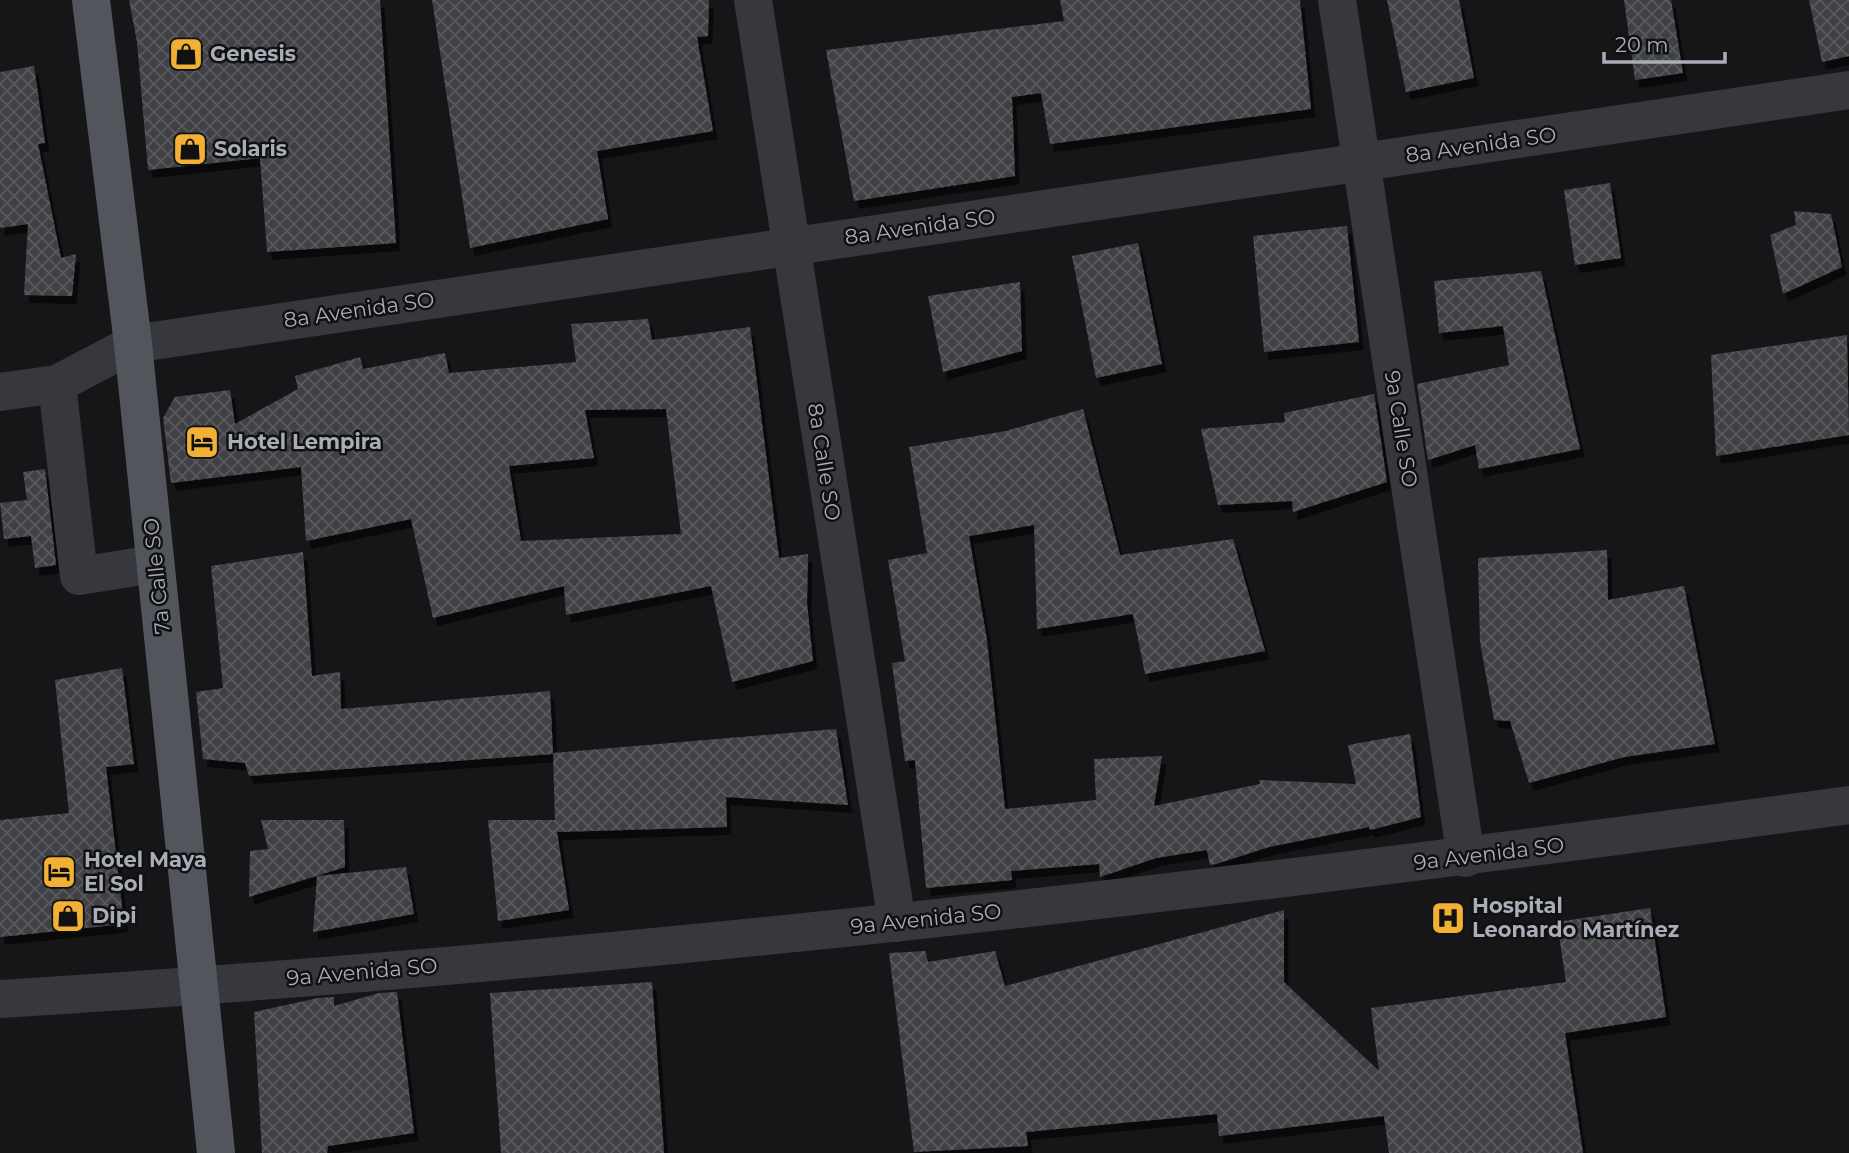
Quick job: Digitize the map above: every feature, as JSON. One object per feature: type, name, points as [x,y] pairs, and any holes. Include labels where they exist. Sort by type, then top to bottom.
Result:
[{"type":"main road","name":"7a Calle SO","points":[[91,0],[133,344],[216,1153]]},
{"type":"street","name":"8a Calle SO","points":[[753,0],[897,923]]},
{"type":"street","name":"9a Calle SO","points":[[1337,0],[1466,858]]},
{"type":"street","name":"8a Avenida SO","points":[[0,392],[57,384],[133,344],[1849,90]]},
{"type":"street","points":[[57,384],[79,576],[155,564]]},
{"type":"street","name":"9a Avenida SO","points":[[0,999],[199,987],[897,923],[1466,858],[1849,806]]},
{"type":"building","points":[[129,0],[380,0],[396,243],[267,252],[260,158],[148,170],[137,42]]},
{"type":"building","points":[[432,0],[709,0],[708,36],[697,37],[713,131],[597,151],[608,219],[470,248]]},
{"type":"building","points":[[1060,0],[1300,0],[1311,109],[1050,144],[1041,93],[1012,97],[1015,176],[854,201],[826,50],[1064,21]]},
{"type":"building","points":[[1387,0],[1459,0],[1474,78],[1406,92]]},
{"type":"building","points":[[1624,0],[1671,0],[1683,73],[1635,80]]},
{"type":"building","points":[[1809,0],[1849,0],[1849,56],[1822,62]]},
{"type":"building","points":[[34,66],[45,143],[38,144],[61,258],[76,254],[72,296],[24,295],[28,224],[0,228],[0,72]]},
{"type":"building","points":[[1610,183],[1621,258],[1575,265],[1564,190]]},
{"type":"building","points":[[1794,211],[1831,214],[1842,267],[1783,294],[1770,235],[1796,225]]},
{"type":"building","points":[[1347,226],[1359,342],[1264,352],[1253,236]]},
{"type":"building","points":[[1138,243],[1162,364],[1096,378],[1072,256]]},
{"type":"building","points":[[1541,271],[1580,449],[1479,469],[1475,445],[1428,460],[1417,384],[1509,365],[1503,326],[1439,333],[1434,281]]},
{"type":"building","points":[[1020,282],[1022,351],[943,372],[928,296]]},
{"type":"building","points":[[648,319],[652,340],[750,327],[779,558],[808,554],[807,603],[813,661],[732,682],[711,586],[566,615],[564,586],[433,618],[411,519],[306,541],[301,467],[171,483],[163,418],[175,397],[230,390],[235,424],[298,389],[295,376],[360,357],[363,369],[445,353],[449,373],[576,362],[571,324]],"holes":[[[666,409],[681,534],[521,541],[509,466],[594,458],[585,410]]]},
{"type":"building","points":[[1847,335],[1849,435],[1716,456],[1711,355]]},
{"type":"building","points":[[1374,394],[1387,482],[1293,512],[1292,501],[1218,505],[1201,429],[1285,422],[1284,413]]},
{"type":"building","points":[[1083,409],[1120,555],[1233,539],[1265,651],[1145,674],[1133,614],[1037,629],[1034,525],[969,536],[987,640],[1005,809],[1096,800],[1094,759],[1162,756],[1154,806],[1260,784],[1259,780],[1356,784],[1348,745],[1410,734],[1421,817],[1370,830],[1369,827],[1269,847],[1210,865],[1207,850],[1156,858],[1100,877],[1099,864],[1011,871],[1012,880],[926,888],[915,760],[905,761],[892,663],[905,661],[888,560],[927,553],[909,447],[1006,431]]},
{"type":"building","points":[[45,469],[56,565],[35,568],[31,536],[4,539],[0,503],[27,500],[23,472]]},
{"type":"building","points":[[1607,550],[1608,600],[1684,586],[1715,744],[1624,757],[1529,783],[1510,721],[1494,720],[1480,642],[1478,558]]},
{"type":"building","points":[[303,552],[312,676],[340,672],[341,709],[550,691],[553,753],[836,729],[848,805],[726,797],[727,827],[557,832],[569,910],[498,921],[488,820],[555,820],[553,754],[249,776],[245,763],[203,759],[196,692],[223,688],[211,566]]},
{"type":"building","name":"Hotel Maya El Sol","points":[[122,668],[134,764],[106,767],[124,924],[0,937],[0,820],[69,813],[55,680]]},
{"type":"building","points":[[261,820],[344,820],[345,867],[249,897],[250,851],[268,849]]},
{"type":"building","points":[[406,867],[414,914],[313,932],[317,876]]},
{"type":"building","points":[[1650,908],[1666,1017],[1565,1033],[1583,1153],[1389,1153],[1384,1116],[1219,1136],[1217,1114],[1026,1132],[1028,1146],[914,1152],[889,953],[925,951],[928,962],[995,951],[1005,986],[1284,910],[1284,982],[1379,1071],[1371,1008],[1566,982],[1557,922]]},
{"type":"building","points":[[652,982],[664,1153],[501,1153],[490,993]]},
{"type":"building","points":[[397,992],[414,1133],[328,1146],[327,1153],[262,1153],[254,1012],[318,998],[334,997],[334,1006],[379,993]]},
{"type":"place","name":"Genesis","points":[[186,54]]},
{"type":"place","name":"Solaris","points":[[190,149]]},
{"type":"place","name":"Hotel Lempira","points":[[202,442]]},
{"type":"place","name":"Hotel Maya El Sol","points":[[59,872]]},
{"type":"place","name":"Dipi","points":[[68,916]]},
{"type":"place","name":"Hospital Leonardo Martínez","points":[[1448,918]]}]
